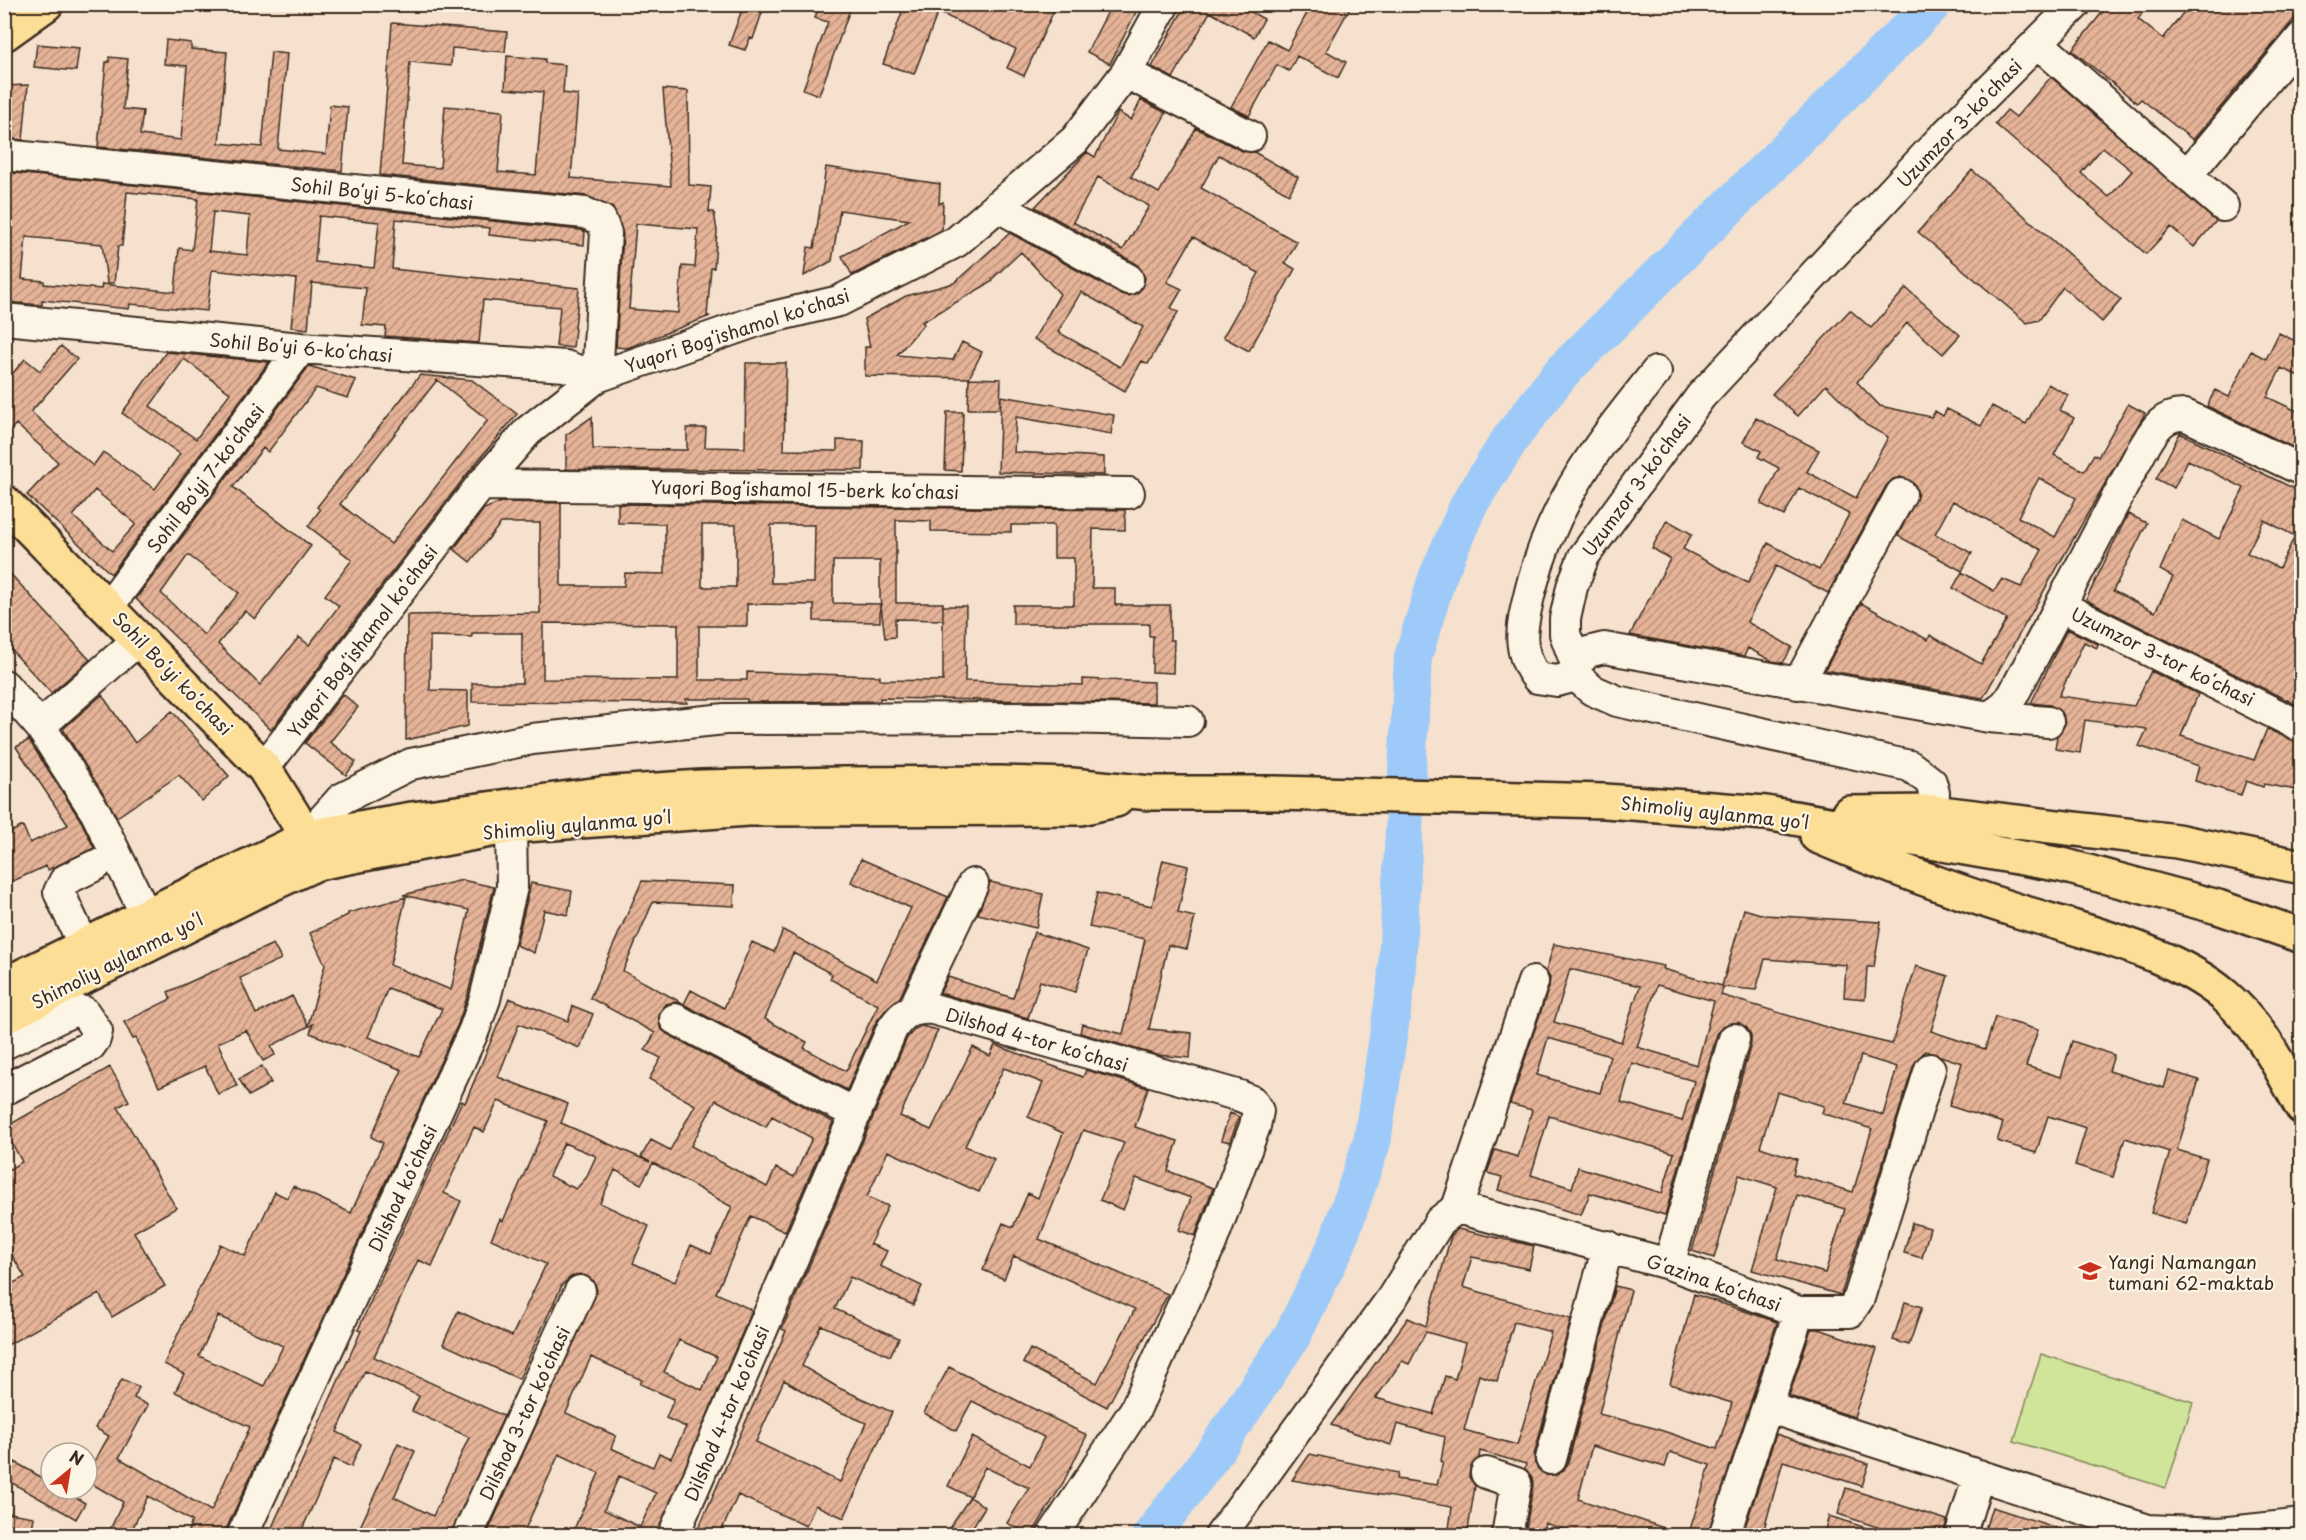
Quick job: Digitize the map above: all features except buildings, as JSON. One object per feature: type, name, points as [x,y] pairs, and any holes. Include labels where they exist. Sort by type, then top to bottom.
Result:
[{"type":"main road","points":[[4,34],[46,4]]},
{"type":"main road","name":"Sohil Boʻyi koʻchasi","points":[[4,502],[264,768],[312,850]]},
{"type":"main road","name":"Shimoliy aylanma yoʻl","points":[[4,985],[146,915],[312,850],[512,804],[701,787],[1000,783],[1072,785],[1150,793],[1276,793],[1605,801],[1766,813],[2062,865],[2218,907],[2301,936]]},
{"type":"main road","name":"Shimoliy aylanma yoʻl","points":[[4,1017],[252,893],[312,850],[511,826],[748,809],[1081,808],[1150,793]]},
{"type":"main road","points":[[1766,813],[1932,812],[2177,842],[2301,867]]},
{"type":"main road","points":[[1766,813],[1899,871],[2129,947],[2190,972],[2224,995],[2258,1028],[2301,1107]]},
{"type":"street","name":"Yuqori Bogʻishamol koʻchasi","points":[[264,768],[482,485],[528,432],[597,377],[760,320],[839,301],[956,242],[1075,140],[1126,73],[1164,4]]},
{"type":"street","name":"Uzumzor 3-koʻchasi","points":[[1576,670],[1565,634],[1565,619],[1572,587],[1584,556],[1701,396],[1941,139],[2076,4]]},
{"type":"street","points":[[2187,175],[2301,37]]},
{"type":"street","points":[[2038,43],[2223,206]]},
{"type":"street","points":[[1126,73],[1250,136]]},
{"type":"street","name":"Sohil Boʻyi 5-koʻchasi","points":[[4,155],[585,213],[600,220],[606,233],[597,377]]},
{"type":"street","points":[[997,206],[1128,279]]},
{"type":"street","name":"Sohil Boʻyi 6-koʻchasi","points":[[4,320],[301,348],[565,366],[597,377]]},
{"type":"street","name":"Sohil Boʻyi 7-koʻchasi","points":[[108,607],[301,348]]},
{"type":"street","points":[[1656,372],[1577,477],[1555,516],[1536,565],[1524,615],[1521,644],[1526,664],[1537,678],[1557,681],[1576,670],[1588,652],[1604,648],[1989,717],[2048,722]]},
{"type":"street","name":"Uzumzor 3-tor koʻchasi","points":[[2301,470],[2185,415],[2166,417],[2157,426],[2141,452],[2060,606],[2301,727]]},
{"type":"street","name":"Yuqori Bogʻishamol 15-berk koʻchasi","points":[[482,485],[1129,493]]},
{"type":"street","points":[[1798,684],[1901,494]]},
{"type":"street","points":[[1989,717],[2001,709],[2013,695],[2060,606]]},
{"type":"street","points":[[40,726],[139,639]]},
{"type":"street","points":[[1576,670],[1592,690],[1617,701],[1910,766],[1931,782],[1932,812]]},
{"type":"street","points":[[4,685],[40,726],[96,813],[146,915]]},
{"type":"street","points":[[312,850],[341,798],[411,764],[532,738],[725,719],[1058,718],[1188,721]]},
{"type":"street","name":"Dilshod koʻchasi","points":[[242,1536],[474,1030],[485,999],[512,887],[511,826]]},
{"type":"street","points":[[84,946],[59,892],[65,880],[96,865]]},
{"type":"street","points":[[914,1008],[973,884]]},
{"type":"street","points":[[1220,1536],[1392,1298],[1440,1221],[1457,1208],[1533,982]]},
{"type":"street","name":"Dilshod 4-tor koʻchasi","points":[[673,1536],[892,1029],[902,1014],[914,1008],[933,1009],[1240,1096],[1252,1101],[1258,1111],[1211,1243],[1135,1410],[1052,1536]]},
{"type":"street","points":[[4,1044],[75,1010],[84,1012],[97,1031],[90,1046],[4,1090]]},
{"type":"street","points":[[675,1019],[856,1114]]},
{"type":"street","points":[[1669,1264],[1734,1039]]},
{"type":"street","points":[[1799,1312],[1850,1312],[1859,1298],[1930,1069]]},
{"type":"street","name":"Gʻazina koʻchasi","points":[[1457,1208],[1608,1246],[1669,1264],[1799,1312],[1724,1536]]},
{"type":"street","points":[[1551,1460],[1608,1246]]},
{"type":"street","name":"Dilshod 3-tor koʻchasi","points":[[467,1536],[580,1291]]},
{"type":"street","points":[[1767,1407],[2148,1530],[2220,1534],[2301,1524]]},
{"type":"street","points":[[1486,1473],[1516,1483],[1507,1536]]},
{"type":"street","points":[[1960,1536],[1979,1475]]},
{"type":"green space","points":[[2041,1354],[2193,1402],[2166,1488],[2014,1441]]},
{"type":"waterway","points":[[1151,1536],[1216,1450],[1292,1336],[1337,1244],[1372,1142],[1396,985],[1413,657],[1437,578],[1469,504],[1511,438],[1561,373],[1933,4]]},
{"type":"place","name":"Yangi Namangan tumani 62-maktab","points":[[2090,1271]]}]
